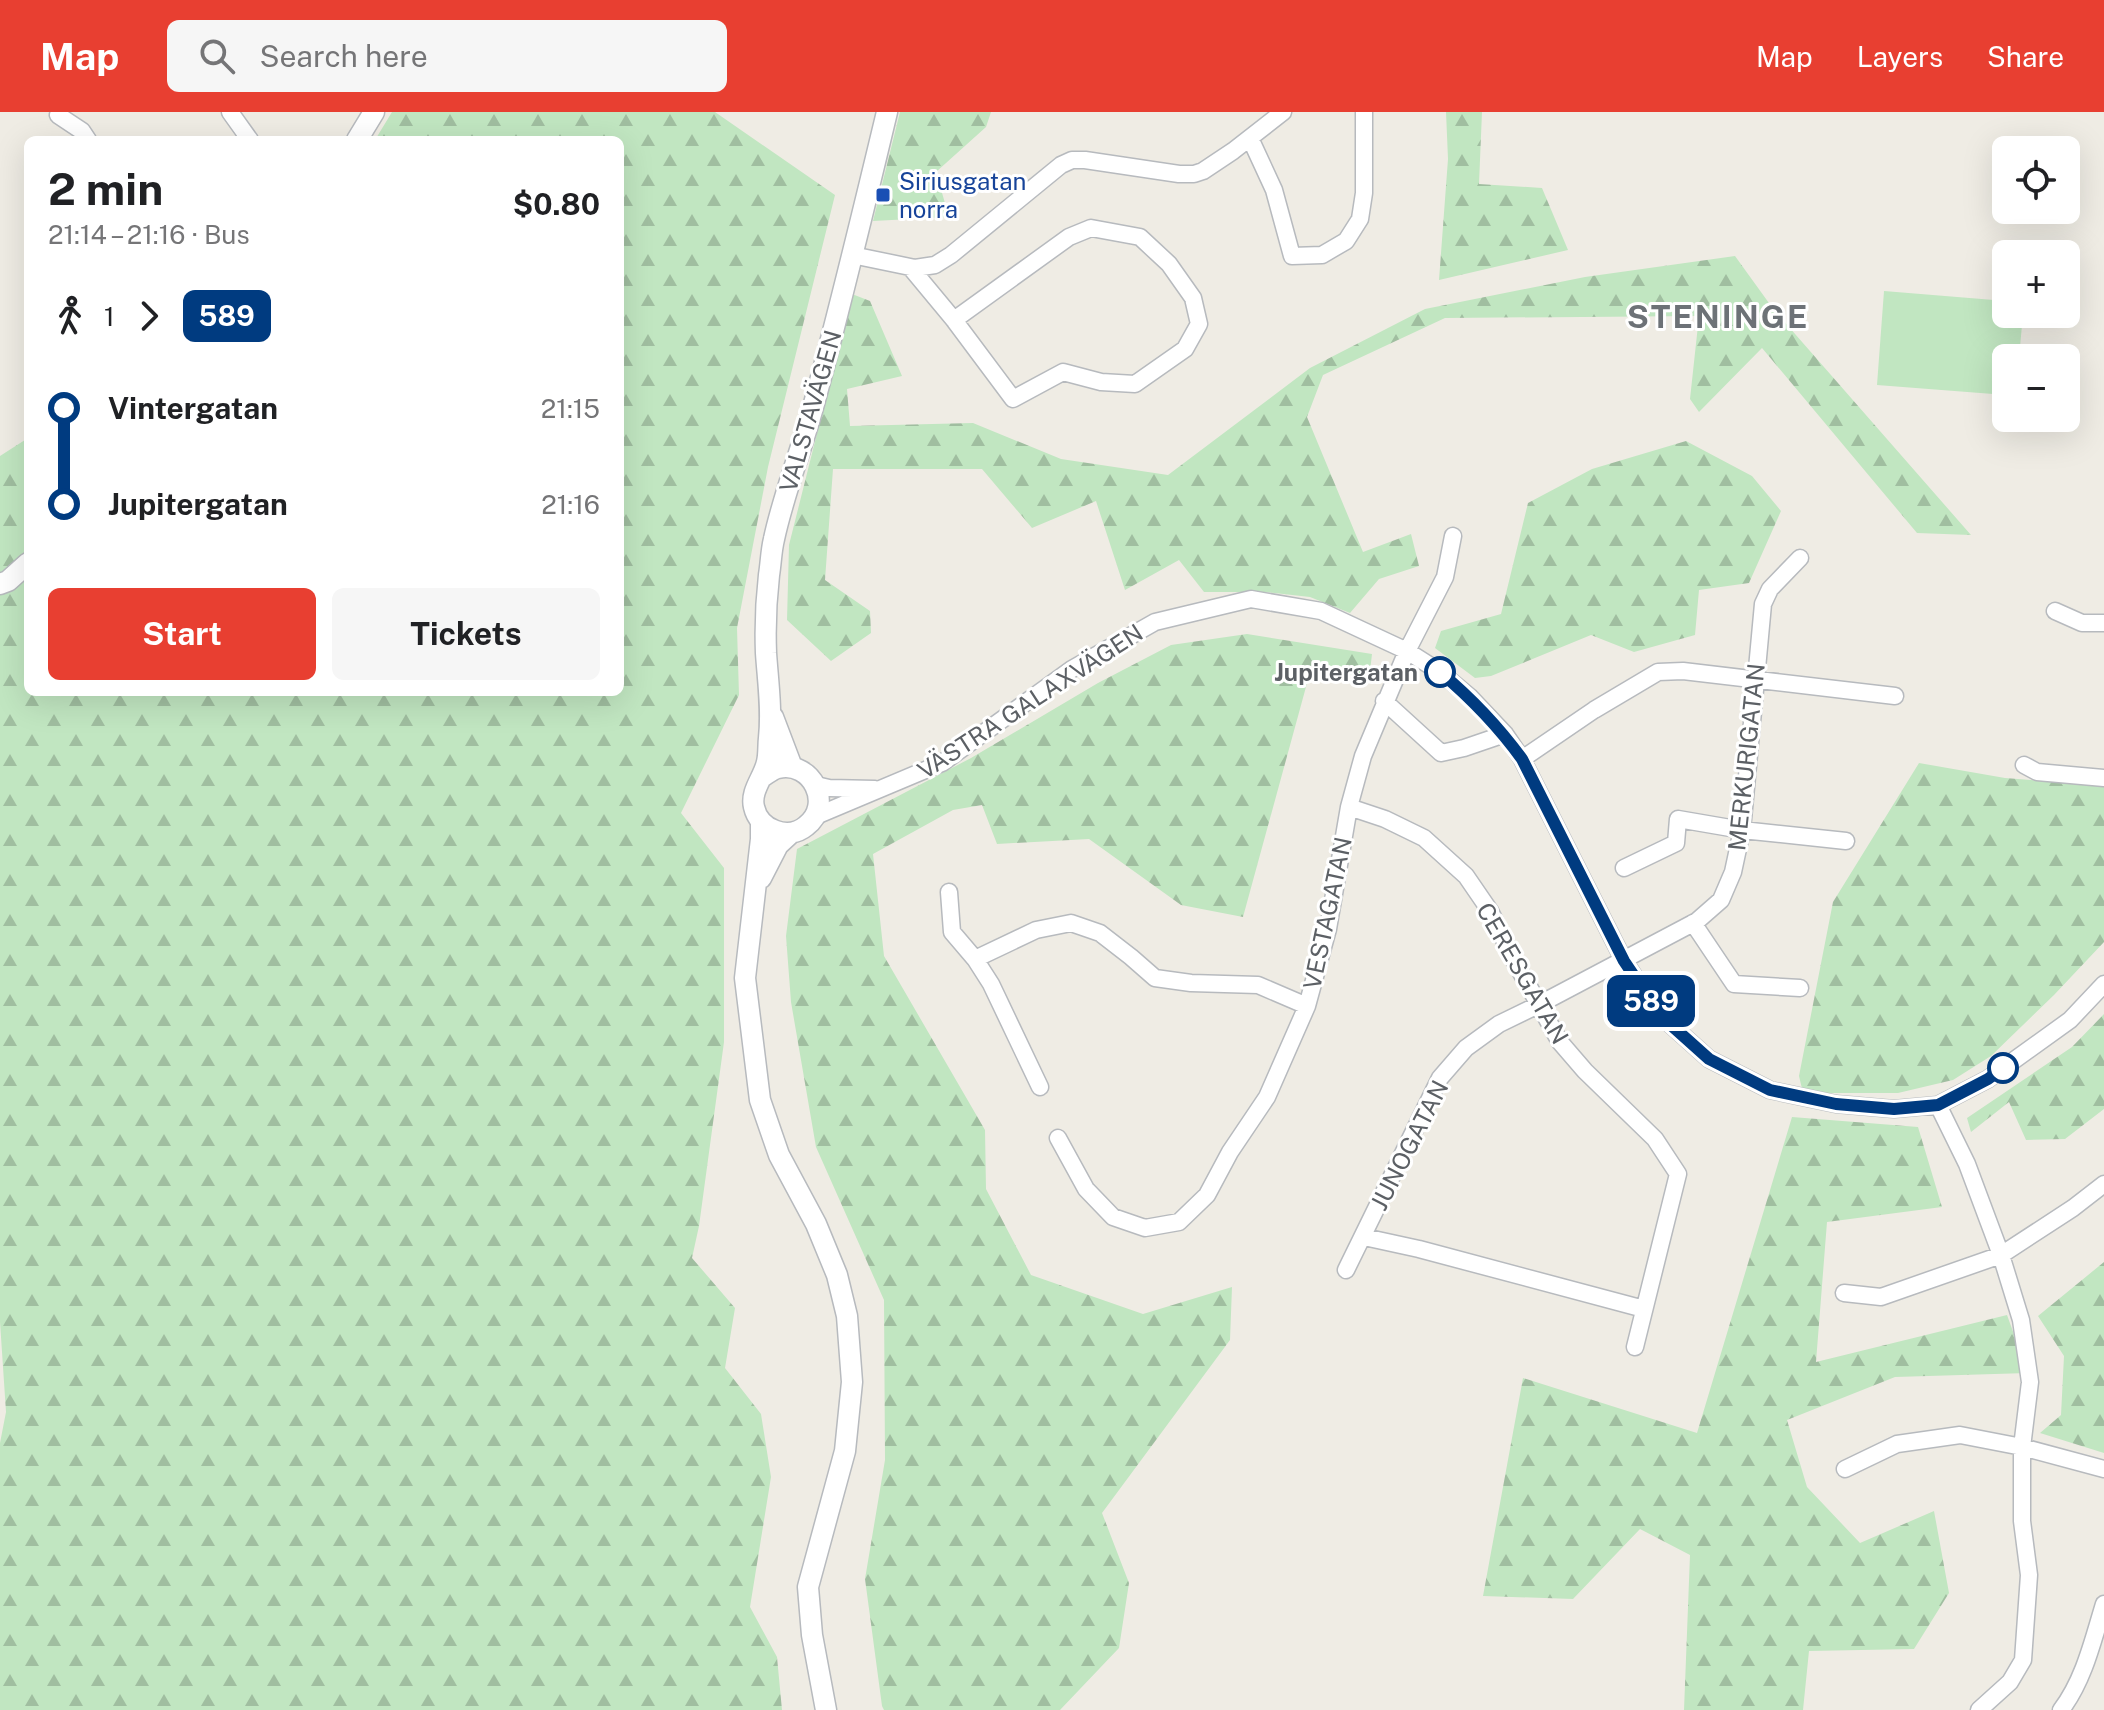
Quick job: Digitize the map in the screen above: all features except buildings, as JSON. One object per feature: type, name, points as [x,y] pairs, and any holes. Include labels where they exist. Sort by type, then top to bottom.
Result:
[{"type":"street","points":[[230,112],[247,136]]},
{"type":"street","points":[[359,136],[374,112]]},
{"type":"street","name":"VALSTAVÄGEN","points":[[826,1710],[812,1635],[808,1587],[845,1451],[852,1382],[847,1316],[837,1275],[816,1224],[779,1155],[760,1100],[745,978],[761,839],[761,822],[754,807],[754,791],[767,761],[771,714],[766,601],[774,539],[814,402],[887,112]]},
{"type":"street","points":[[852,255],[910,267],[935,265],[1049,174],[1072,160],[1194,174],[1203,171],[1283,112]]},
{"type":"street","points":[[1250,138],[1274,190],[1292,256],[1322,255],[1346,241],[1360,219],[1364,193],[1364,112]]},
{"type":"street","points":[[58,115],[85,136]]},
{"type":"street","points":[[910,267],[1013,399],[1063,372],[1101,382],[1135,384],[1185,349],[1199,324],[1193,298],[1169,264],[1140,237],[1091,228],[1069,237],[954,320]]},
{"type":"street","points":[[1407,651],[1445,577],[1453,536]]},
{"type":"street","name":"MERKURIGATAN","points":[[1624,961],[1693,923],[1721,900],[1733,872],[1742,830],[1763,604],[1770,589],[1800,558]]},
{"type":"street","points":[[0,584],[24,567]]},
{"type":"street","name":"VÄSTRA GALAXVÄGEN","points":[[816,816],[942,763],[1072,669],[1155,622],[1251,599],[1321,611],[1407,651],[1440,672],[1470,697],[1505,734],[1522,759],[1624,961],[1661,1016],[1709,1059],[1770,1090],[1836,1104],[1894,1109],[1938,1105],[1988,1079],[2070,1020],[2104,984]]},
{"type":"street","points":[[2055,611],[2082,623],[2104,623]]},
{"type":"street","name":"VESTAGATAN","points":[[1058,1138],[1086,1189],[1113,1217],[1145,1228],[1179,1222],[1207,1195],[1230,1152],[1267,1097],[1307,1006],[1328,929],[1349,807],[1363,756],[1407,651]]},
{"type":"street","points":[[1522,759],[1594,710],[1658,672],[1683,671],[1895,696]]},
{"type":"street","points":[[1384,701],[1441,753],[1505,734]]},
{"type":"street","name":"VALSTAVÄGEN","points":[[771,714],[792,767]]},
{"type":"street","points":[[2024,765],[2037,772],[2104,778]]},
{"type":"street","points":[[754,893],[778,845],[791,833],[805,828],[816,816],[820,801],[816,785],[806,773],[792,767],[776,768],[762,777]]},
{"type":"street","name":"VÄSTRA GALAXVÄGEN","points":[[816,785],[881,789]]},
{"type":"street","name":"CERESGATAN","points":[[1349,807],[1385,819],[1424,838],[1466,876],[1490,911],[1560,1042],[1585,1071],[1655,1139],[1678,1174],[1635,1347]]},
{"type":"street","points":[[1624,868],[1676,843],[1678,819],[1742,830],[1846,841]]},
{"type":"street","points":[[761,822],[775,832],[791,833]]},
{"type":"street","points":[[949,892],[952,932],[991,984],[1040,1087]]},
{"type":"street","points":[[975,959],[1036,930],[1071,923],[1100,933],[1155,978],[1191,983],[1258,985],[1307,1006]]},
{"type":"street","points":[[1693,923],[1734,984],[1800,988]]},
{"type":"street","name":"JUNOGATAN","points":[[1346,1270],[1440,1078],[1466,1048],[1499,1024],[1624,961]]},
{"type":"street","points":[[1938,1105],[1967,1164],[2001,1255],[2021,1320],[2030,1382],[2022,1447],[2022,1521],[2029,1575],[2023,1660],[2010,1682],[1979,1710]]},
{"type":"street","points":[[1844,1293],[1881,1297],[2001,1255],[2104,1184]]},
{"type":"street","points":[[1364,1237],[1644,1309]]},
{"type":"street","points":[[1845,1469],[1897,1444],[1960,1435],[2022,1447],[2104,1469]]},
{"type":"street","points":[[2061,1710],[2073,1694],[2104,1604]]},
{"type":"green space","points":[[392,112],[715,112],[835,195],[768,467],[737,628],[739,695],[681,813],[724,868],[724,1042],[692,1258],[735,1308],[725,1368],[761,1414],[771,1477],[750,1607],[777,1657],[782,1710],[0,1710],[0,1443],[6,1412],[0,1322],[0,456],[24,441],[24,696],[624,696],[624,136],[377,136]]},
{"type":"green space","points":[[900,112],[991,112],[986,127],[936,172],[949,217],[873,221]]},
{"type":"green space","points":[[1446,112],[1482,112],[1479,184],[1542,188],[1568,250],[1439,280],[1448,159]]},
{"type":"green space","points":[[1735,256],[1774,310],[1971,535],[1917,533],[1762,348],[1699,412],[1690,399],[1699,316],[1445,318],[1323,375],[1307,417],[1363,552],[1411,534],[1419,566],[1379,579],[1350,613],[1310,597],[1266,592],[1204,592],[1179,560],[1125,590],[1096,501],[1032,528],[982,469],[833,469],[825,580],[870,611],[871,633],[831,661],[787,620],[789,545],[852,294],[870,301],[902,376],[847,389],[850,426],[973,423],[1061,459],[1168,475],[1310,368],[1425,309],[1585,277]]},
{"type":"green space","points":[[1884,291],[1992,300],[1992,328],[2022,328],[2020,344],[1992,344],[1992,394],[1877,385]]},
{"type":"green space","points":[[1686,441],[1752,476],[1781,511],[1749,583],[1699,590],[1695,635],[1634,652],[1591,635],[1491,676],[1475,678],[1435,648],[1441,631],[1501,614],[1528,503],[1592,469]]},
{"type":"green space","points":[[1247,634],[1372,654],[1369,680],[1312,665],[1243,917],[1181,905],[1089,839],[997,844],[982,805],[953,810],[873,854],[884,956],[985,1130],[986,1189],[1031,1275],[1143,1314],[1232,1287],[1230,1340],[1102,1513],[1129,1583],[1119,1648],[1060,1710],[884,1710],[865,1579],[885,1460],[884,1300],[816,1147],[791,1002],[786,936],[797,849],[971,758],[1098,683],[1171,645]]},
{"type":"green space","points":[[1919,763],[2005,778],[2104,786],[2104,942],[1991,1056],[1953,1080],[1898,1093],[1803,1093],[1799,1076],[1833,902]]},
{"type":"green space","points":[[2104,1014],[2104,1109],[2065,1139],[2026,1140],[2009,1102],[1971,1132],[1967,1118],[2072,1047]]},
{"type":"green space","points":[[1792,1117],[1918,1127],[1942,1207],[1827,1222],[1816,1362],[2007,1315],[2028,1373],[1895,1377],[1787,1420],[1807,1487],[1860,1543],[1934,1511],[1949,1593],[1914,1649],[1809,1651],[1803,1710],[1684,1710],[1690,1555],[1640,1529],[1573,1599],[1483,1596],[1523,1378],[1697,1433]]},
{"type":"green space","points":[[2104,1262],[2104,1453],[2040,1433],[2061,1415],[2064,1356],[2038,1316]]},
{"type":"bus line","name":"589","points":[[1440,672],[1470,697],[1505,734],[1522,759],[1624,961],[1661,1016],[1709,1059],[1770,1090],[1836,1104],[1894,1109],[1938,1105],[2003,1068]]},
{"type":"place","name":"Siriusgatan norra","points":[[883,195]]},
{"type":"place","name":"Jupitergatan","points":[[1440,672]]},
{"type":"district","name":"STENINGE","points":[[1718,316]]}]
